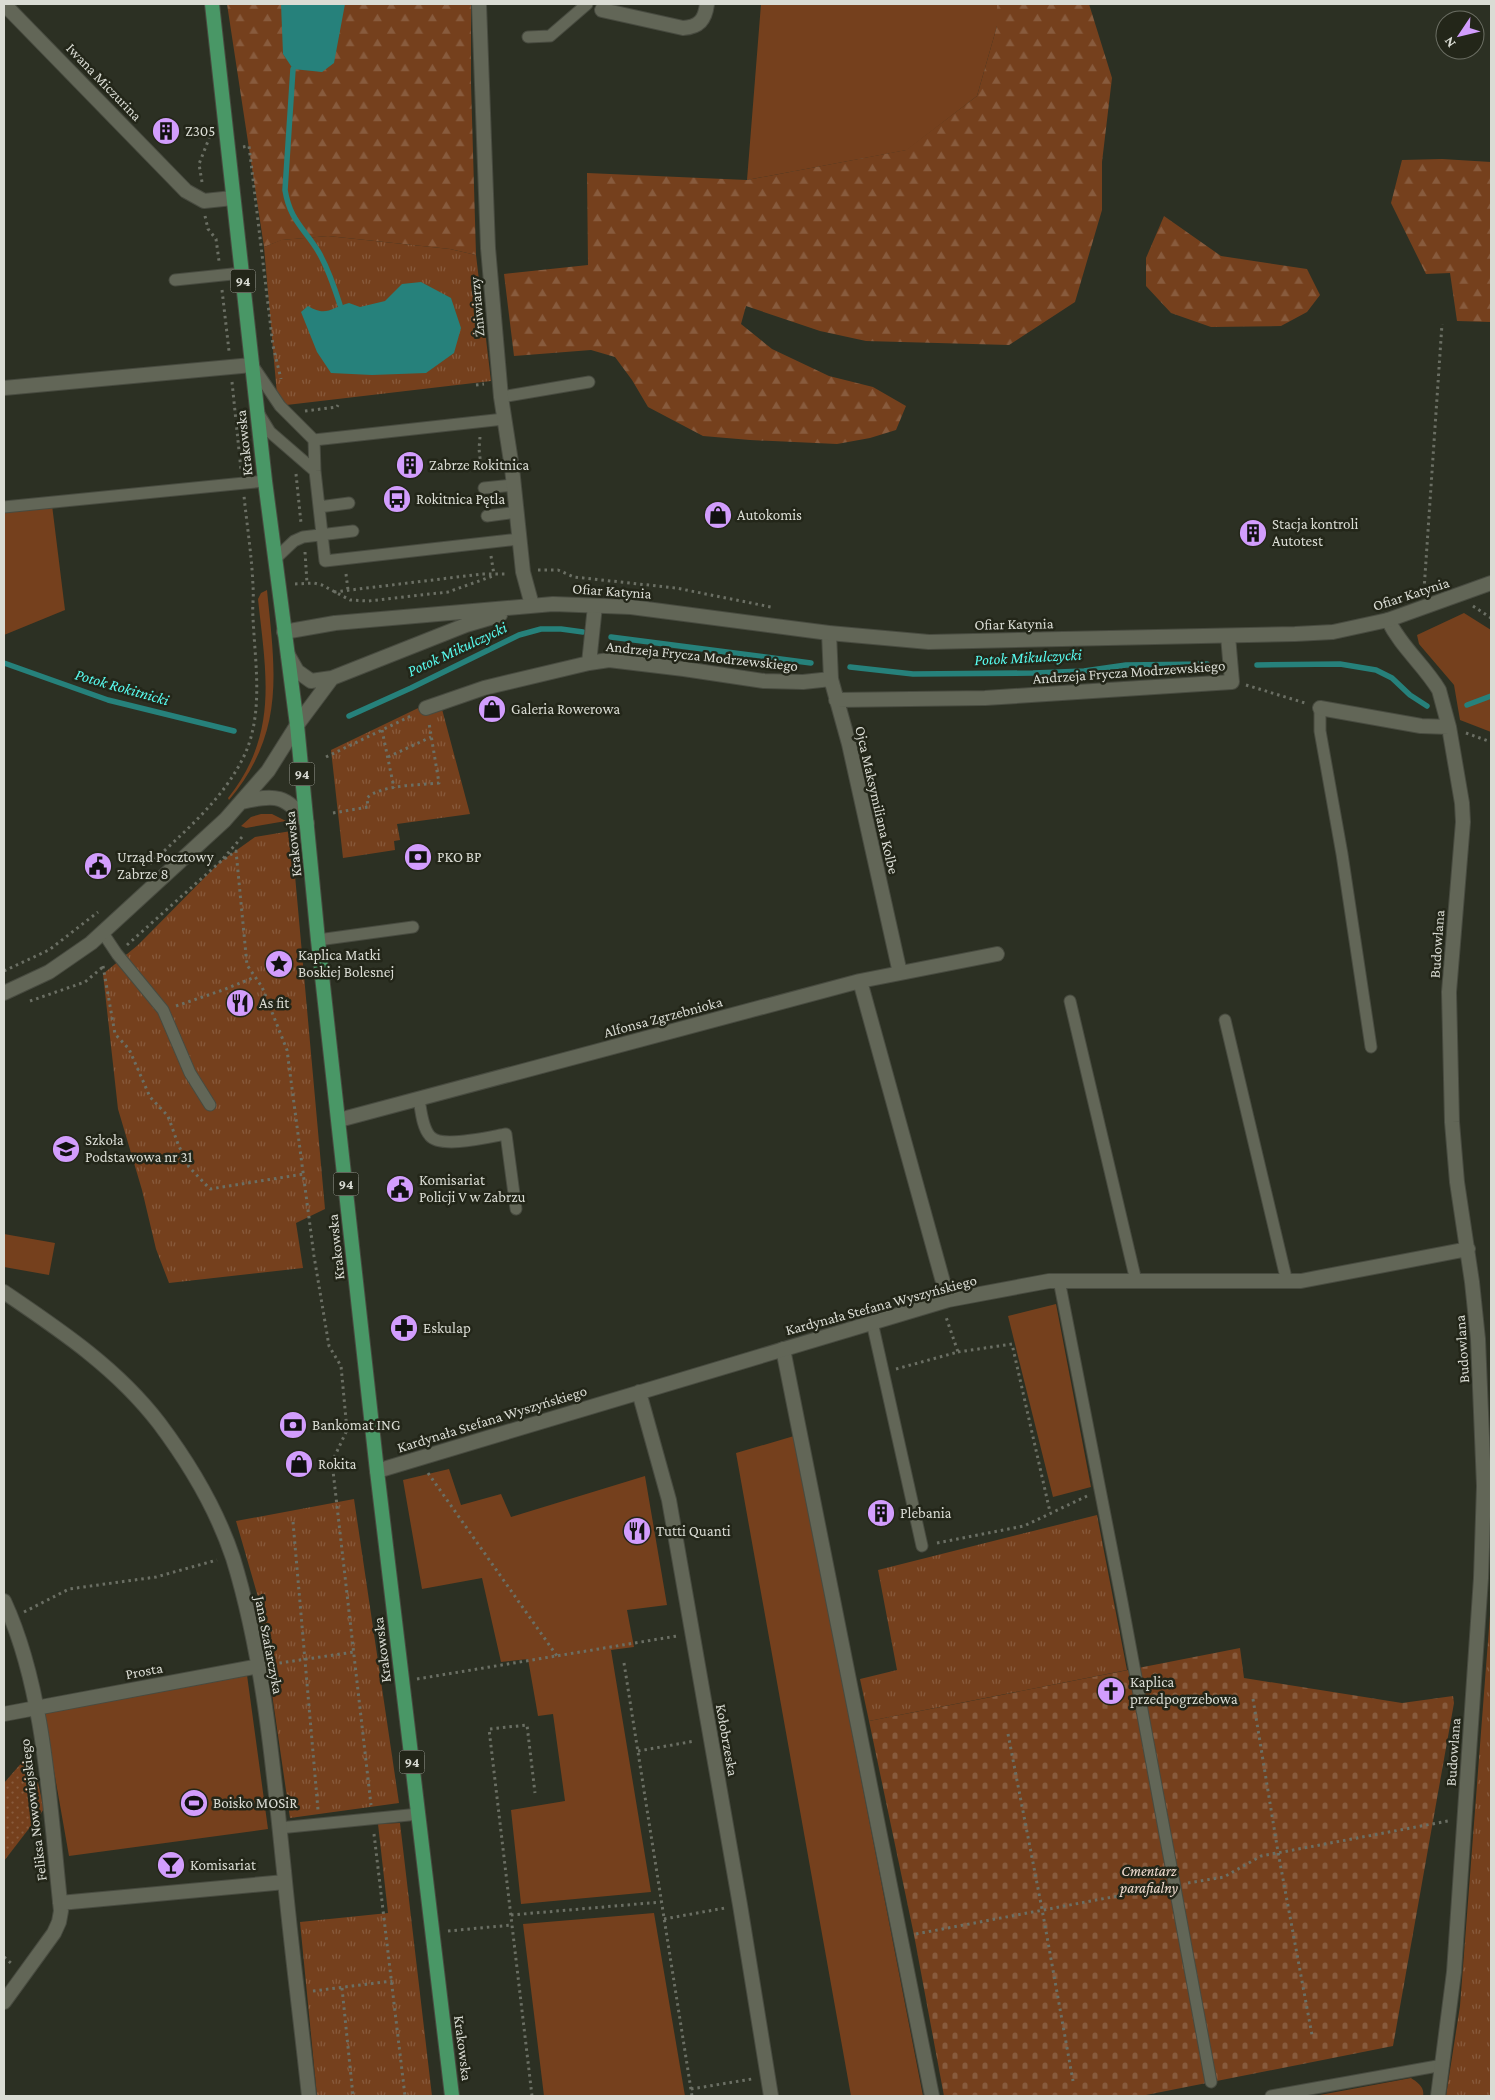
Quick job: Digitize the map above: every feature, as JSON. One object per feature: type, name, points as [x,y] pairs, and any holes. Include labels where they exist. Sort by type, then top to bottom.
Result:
[{"type":"main road","name":"Krakowska","points":[[212,4],[265,481],[297,725],[318,940],[377,1472],[452,2096]]},
{"type":"street","name":"Iwana Miczurina","points":[[4,4],[186,191],[204,200],[233,198]]},
{"type":"street","name":"Żniwiarzy","points":[[479,4],[488,248],[501,397],[511,460],[523,572],[532,605]]},
{"type":"street","points":[[602,10],[683,28],[693,27],[702,22],[708,4]]},
{"type":"street","points":[[4,388],[252,365]]},
{"type":"street","name":"Ofiar Katynia","points":[[284,632],[335,623],[552,604],[631,607],[829,632],[929,642],[1333,632],[1388,620],[1491,583]]},
{"type":"street","name":"Ofiar Katynia","points":[[288,655],[297,671],[311,681],[332,678],[466,625],[532,605]]},
{"type":"street","points":[[588,663],[595,606]]},
{"type":"street","name":"Budowlana","points":[[1388,620],[1400,642],[1432,678],[1439,690],[1449,727],[1459,780],[1463,822],[1449,992],[1452,1122],[1457,1182],[1468,1250],[1478,1340],[1484,1495],[1481,1578],[1455,1952],[1438,2096]]},
{"type":"street","name":"Ojca Maksymiliana Kolbe","points":[[829,632],[831,679],[848,744],[900,973]]},
{"type":"street","points":[[1228,636],[1232,682]]},
{"type":"street","name":"Andrzeja Frycza Modrzewskiego","points":[[426,708],[484,688],[588,663],[609,660],[684,668],[764,681],[803,682],[831,679]]},
{"type":"street","points":[[4,993],[49,972],[91,943],[177,865],[242,802],[268,771],[297,725],[332,678]]},
{"type":"street","name":"Andrzeja Frycza Modrzewskiego","points":[[836,700],[984,698],[1232,682]]},
{"type":"street","points":[[1320,708],[1421,726],[1449,727]]},
{"type":"street","points":[[242,802],[264,797],[282,799],[299,812],[307,823]]},
{"type":"street","name":"Alfonsa Zgrzebnioka","points":[[339,1120],[860,981],[997,954]]},
{"type":"street","points":[[860,981],[944,1301]]},
{"type":"street","name":"Kardynała Stefana Wyszyńskiego","points":[[377,1472],[944,1301],[1059,1280],[1286,1282],[1323,1278],[1468,1250]]},
{"type":"street","name":"Jana Szafarczyka","points":[[4,1292],[61,1331],[129,1388],[176,1447],[212,1511],[232,1556],[259,1666],[309,2096]]},
{"type":"street","points":[[783,1349],[932,2096]]},
{"type":"street","name":"Kołobrzeska","points":[[639,1392],[669,1500],[740,1905],[771,2096]]},
{"type":"street","name":"Feliksa Nowowiejskiego","points":[[4,1601],[13,1621],[36,1708],[52,1816],[60,1903],[59,1922],[54,1933],[4,2002]]},
{"type":"street","points":[[4,1637],[13,1621]]},
{"type":"street","name":"Prosta","points":[[4,1714],[259,1666]]},
{"type":"street","points":[[60,1903],[285,1882]]},
{"type":"lane","points":[[528,37],[550,36],[587,4]]},
{"type":"lane","points":[[175,280],[242,273]]},
{"type":"lane","points":[[252,365],[280,406],[314,440],[315,471],[325,561],[520,539]]},
{"type":"lane","points":[[501,397],[589,382]]},
{"type":"lane","points":[[257,411],[262,422],[270,432],[315,471]]},
{"type":"lane","points":[[314,440],[504,419]]},
{"type":"lane","points":[[4,507],[265,481]]},
{"type":"lane","points":[[484,488],[514,485]]},
{"type":"lane","points":[[319,507],[350,503]]},
{"type":"lane","points":[[487,516],[517,512]]},
{"type":"lane","points":[[275,558],[294,541],[303,537],[353,531]]},
{"type":"lane","points":[[1320,708],[1320,731],[1342,854],[1371,1047]]},
{"type":"lane","points":[[318,940],[413,927]]},
{"type":"lane","points":[[103,932],[117,954],[163,1010],[190,1073],[210,1105]]},
{"type":"lane","points":[[1070,1001],[1136,1281]]},
{"type":"lane","points":[[1225,1020],[1286,1282]]},
{"type":"lane","points":[[419,1099],[425,1126],[429,1136],[436,1142],[448,1143],[506,1134],[516,1209]]},
{"type":"lane","points":[[1059,1280],[1211,2082]]},
{"type":"lane","points":[[872,1322],[922,1546]]},
{"type":"lane","points":[[279,1828],[419,1814]]},
{"type":"lane","points":[[1272,2096],[1443,2065]]},
{"type":"path","points":[[249,146],[273,346],[282,384]]},
{"type":"path","points":[[202,185],[199,164],[203,152]]},
{"type":"path","points":[[150,864],[226,788],[242,761],[252,738],[256,707],[257,666],[253,588],[231,366],[216,239],[208,229],[206,220]]},
{"type":"path","points":[[1430,590],[1424,593],[1442,324]]},
{"type":"path","points":[[476,385],[484,384]]},
{"type":"path","points":[[299,411],[337,407],[338,405]]},
{"type":"path","points":[[481,434],[479,449],[482,476]]},
{"type":"path","points":[[472,465],[511,460]]},
{"type":"path","points":[[296,468],[302,526]]},
{"type":"path","points":[[304,552],[308,583]]},
{"type":"path","points":[[491,556],[494,576]]},
{"type":"path","points":[[542,570],[558,570],[574,577],[692,591],[779,609]]},
{"type":"path","points":[[300,583],[322,585],[350,600],[368,601],[448,592],[494,576],[512,573]]},
{"type":"path","points":[[346,574],[348,590]]},
{"type":"path","points":[[334,592],[482,574],[494,576]]},
{"type":"path","name":"Andrzeja Frycza Modrzewskiego","points":[[1232,682],[1320,708]]},
{"type":"path","points":[[326,757],[426,708],[439,783],[373,792],[367,798],[368,807],[332,813]]},
{"type":"path","points":[[1449,727],[1491,742]]},
{"type":"path","points":[[382,730],[394,788]]},
{"type":"path","points":[[388,757],[431,737]]},
{"type":"path","points":[[236,851],[220,862],[242,837],[236,851],[247,965],[262,987],[287,1050],[314,1256],[329,1346],[341,1366],[347,1430],[332,1462],[405,2096]]},
{"type":"path","points":[[4,971],[49,950],[101,910]]},
{"type":"path","points":[[103,966],[115,1034],[129,1049],[150,1097],[168,1116],[189,1167],[210,1189],[304,1174]]},
{"type":"path","points":[[163,1010],[255,977]]},
{"type":"path","points":[[944,1301],[958,1352]]},
{"type":"path","points":[[883,1372],[958,1352],[1012,1344],[1050,1512]]},
{"type":"path","points":[[418,1459],[557,1656]]},
{"type":"path","points":[[922,1546],[1024,1526],[1050,1512],[1099,1491]]},
{"type":"path","points":[[293,1522],[319,1823]]},
{"type":"path","points":[[13,1621],[69,1589],[156,1577],[232,1556]]},
{"type":"path","points":[[402,1682],[692,1634]]},
{"type":"path","points":[[259,1666],[354,1652]]},
{"type":"path","points":[[624,1663],[692,2096]]},
{"type":"path","points":[[1253,1699],[1278,1852],[1312,2035]]},
{"type":"path","points":[[532,2096],[489,1729],[527,1725],[535,1793]]},
{"type":"path","points":[[1008,1734],[1073,2082]]},
{"type":"path","points":[[638,1751],[711,1738]]},
{"type":"path","points":[[511,1915],[662,1902]]},
{"type":"path","points":[[664,1918],[740,1905]]},
{"type":"path","points":[[432,1932],[512,1925]]},
{"type":"path","points":[[297,1993],[392,1981]]},
{"type":"path","points":[[342,1988],[354,2096]]},
{"type":"path","points":[[691,2089],[768,2076]]},
{"type":"green space","points":[[227,4],[471,4],[471,84],[476,255],[450,249],[328,236],[282,240],[264,247]]},
{"type":"green space","points":[[761,4],[997,4],[997,26],[977,96],[907,150],[747,180]]},
{"type":"green space","points":[[997,4],[1089,4],[1112,78],[1102,162],[1102,210],[1075,302],[1009,345],[866,341],[820,331],[746,306],[741,324],[772,349],[829,376],[873,387],[906,406],[896,430],[870,438],[837,444],[703,436],[648,407],[632,380],[615,357],[591,350],[514,356],[504,274],[588,265],[587,173],[747,180],[906,150],[977,96],[997,26]]},
{"type":"green space","points":[[1442,159],[1491,162],[1491,322],[1457,321],[1450,273],[1426,274],[1391,203],[1402,160]]},
{"type":"green space","points":[[1164,216],[1221,256],[1307,269],[1320,295],[1307,312],[1281,326],[1211,327],[1171,313],[1146,286],[1146,258]]},
{"type":"green space","points":[[328,236],[450,249],[476,255],[491,381],[278,406],[264,247],[281,240]]},
{"type":"green space","points":[[52,505],[65,610],[4,635],[4,513]]},
{"type":"green space","points":[[267,590],[274,674],[268,725],[260,750],[247,775],[229,800],[228,798],[244,774],[255,750],[262,727],[265,703],[265,678],[258,599],[261,593]]},
{"type":"green space","points":[[1464,613],[1491,630],[1491,732],[1460,720],[1454,685],[1419,644],[1417,635]]},
{"type":"green space","points":[[439,698],[470,814],[397,824],[400,840],[394,841],[395,850],[343,858],[331,750]]},
{"type":"green space","points":[[261,814],[272,814],[286,821],[246,828],[241,826],[251,817]]},
{"type":"green space","points":[[291,831],[325,1209],[296,1223],[303,1268],[169,1283],[156,1249],[142,1190],[118,1109],[103,974],[138,945],[220,862],[255,837]]},
{"type":"green space","points":[[4,1234],[55,1243],[49,1275],[4,1267]]},
{"type":"green space","points":[[1056,1304],[1091,1487],[1053,1497],[1008,1316]]},
{"type":"green space","points":[[794,1436],[923,2096],[851,2096],[736,1453]]},
{"type":"green space","points":[[449,1469],[461,1505],[501,1494],[511,1517],[645,1476],[667,1605],[627,1610],[634,1647],[611,1650],[651,1892],[521,1904],[511,1810],[565,1801],[553,1714],[538,1716],[528,1659],[501,1662],[482,1578],[422,1589],[403,1480]]},
{"type":"green space","points":[[354,1499],[399,1803],[290,1818],[258,1597],[236,1521]]},
{"type":"green space","points":[[1097,1515],[1127,1670],[869,1721],[860,1679],[897,1670],[878,1570]]},
{"type":"green space","points":[[1491,1602],[1491,2096],[1446,2096],[1460,2006]]},
{"type":"green space","name":"Cmentarz parafialny","points":[[1240,1648],[1244,1678],[1402,1703],[1453,1696],[1454,1703],[1393,2046],[1141,2096],[944,2096],[914,1935],[869,1721]]},
{"type":"green space","points":[[247,1675],[268,1829],[69,1856],[43,1709]]},
{"type":"green space","points":[[31,1752],[44,1809],[4,1861],[4,1783]]},
{"type":"green space","points":[[400,1823],[432,2096],[317,2096],[300,1922],[388,1913],[378,1824]]},
{"type":"green space","points":[[654,1913],[685,2096],[544,2096],[523,1924]]},
{"type":"green space","points":[[1411,2078],[1422,2087],[1423,2096],[1320,2095]]},
{"type":"water","points":[[281,4],[345,4],[334,63],[322,72],[293,69],[283,54]]},
{"type":"water","points":[[421,282],[451,298],[461,328],[454,353],[426,373],[372,375],[331,373],[317,352],[301,312],[308,306],[324,311],[349,303],[360,307],[385,301],[402,284]]},
{"type":"waterway","points":[[293,69],[285,190],[290,209],[325,264],[340,305]]},
{"type":"waterway","name":"Potok Mikulczycki","points":[[349,716],[519,635],[541,629],[583,632]]},
{"type":"waterway","name":"Potok Mikulczycki","points":[[611,637],[811,663]]},
{"type":"waterway","name":"Potok Rokitnicki","points":[[4,663],[108,700],[234,731]]},
{"type":"waterway","name":"Potok Mikulczycki","points":[[850,667],[913,674],[1033,673],[1084,671],[1126,665],[1207,664]]},
{"type":"waterway","name":"Potok Mikulczycki","points":[[1257,665],[1340,664],[1376,670],[1392,678],[1410,695],[1427,706]]},
{"type":"waterway","name":"Potok Mikulczycki","points":[[1467,705],[1491,696]]},
{"type":"place","name":"Z305","points":[[166,131]]},
{"type":"place","name":"Zabrze Rokitnica","points":[[410,465]]},
{"type":"place","name":"Rokitnica Pętla","points":[[397,499]]},
{"type":"place","name":"Autokomis","points":[[718,515]]},
{"type":"place","name":"Stacja kontroli Autotest","points":[[1253,533]]},
{"type":"place","name":"Galeria Rowerowa","points":[[492,709]]},
{"type":"place","name":"PKO BP","points":[[418,857]]},
{"type":"place","name":"Urząd Pocztowy Zabrze 8","points":[[98,866]]},
{"type":"place","name":"Kaplica Matki Boskiej Bolesnej","points":[[279,964]]},
{"type":"place","name":"As fit","points":[[240,1003]]},
{"type":"place","name":"Szkoła Podstawowa nr 31","points":[[66,1149]]},
{"type":"place","name":"Komisariat Policji V w Zabrzu","points":[[400,1189]]},
{"type":"place","name":"Eskulap","points":[[404,1328]]},
{"type":"place","name":"Bankomat ING","points":[[293,1425]]},
{"type":"place","name":"Rokita","points":[[299,1464]]},
{"type":"place","name":"Plebania","points":[[881,1513]]},
{"type":"place","name":"Tutti Quanti","points":[[637,1531]]},
{"type":"place","name":"Kaplica przedpogrzebowa","points":[[1111,1691]]},
{"type":"place","name":"Boisko MOSiR","points":[[194,1803]]},
{"type":"place","name":"Komisariat","points":[[171,1865]]}]
